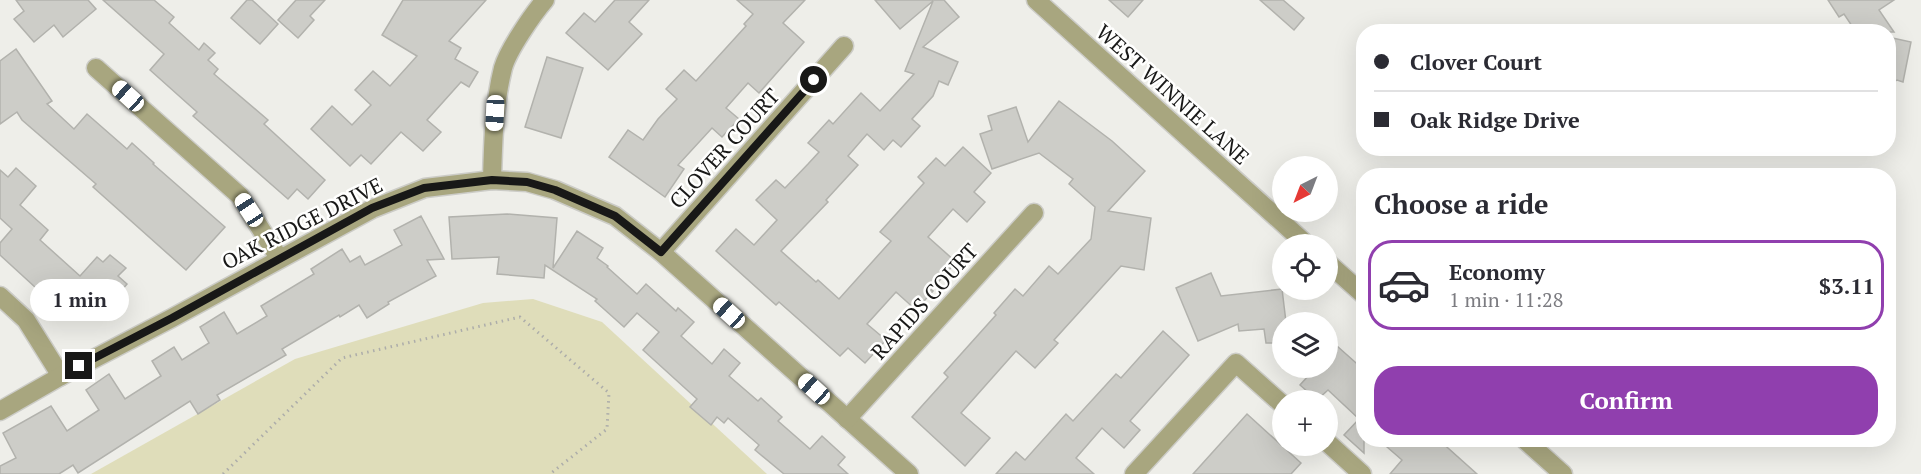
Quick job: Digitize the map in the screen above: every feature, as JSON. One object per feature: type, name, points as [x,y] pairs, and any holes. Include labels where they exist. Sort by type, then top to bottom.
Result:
[{"type":"street","points":[[492,180],[495,113],[504,65],[533,14],[545,0]]},
{"type":"street","name":"WEST WINNIE LANE","points":[[1036,0],[1295,234]]},
{"type":"street","name":"CLOVER COURT","points":[[661,252],[844,46]]},
{"type":"street","points":[[96,68],[240,196],[279,258]]},
{"type":"street","name":"OAK RIDGE DRIVE","points":[[0,411],[372,208],[424,188],[492,180],[527,182],[555,190],[615,216],[661,252],[909,474]]},
{"type":"street","name":"RAPIDS COURT","points":[[848,419],[1035,213]]},
{"type":"street","points":[[1338,272],[1356,289]]},
{"type":"street","points":[[0,296],[26,320],[61,376]]},
{"type":"street","points":[[1134,474],[1236,363],[1272,395]]},
{"type":"street","points":[[1533,447],[1563,474]]},
{"type":"street","points":[[1338,452],[1362,474]]},
{"type":"path","points":[[222,474],[342,358],[520,318],[609,393],[607,429],[550,474]]},
{"type":"shaded area","points":[[533,299],[602,322],[767,474],[91,474],[295,359],[483,303]]},
{"type":"building","points":[[16,0],[88,0],[96,9],[63,37],[54,25],[34,42],[14,19],[24,11]]},
{"type":"building","points":[[103,0],[154,0],[174,17],[169,23],[199,50],[204,43],[215,53],[208,60],[218,69],[214,74],[268,120],[264,124],[325,180],[308,199],[297,189],[288,199],[193,116],[197,112],[150,70],[164,54]]},
{"type":"building","points":[[247,0],[252,0],[278,24],[260,44],[231,18]]},
{"type":"building","points":[[296,0],[325,0],[310,16],[314,20],[298,38],[278,20]]},
{"type":"building","points":[[403,0],[486,0],[449,41],[461,48],[455,59],[478,72],[469,87],[461,82],[427,120],[441,132],[423,151],[401,132],[371,164],[361,155],[350,166],[311,129],[332,106],[352,125],[371,105],[355,90],[373,71],[390,86],[417,56],[382,35]]},
{"type":"building","points":[[615,0],[649,0],[629,22],[642,34],[608,70],[566,33],[584,13],[595,22]]},
{"type":"building","points":[[737,0],[805,0],[783,23],[804,42],[759,93],[748,83],[726,108],[739,119],[722,137],[712,128],[678,165],[684,169],[665,197],[609,157],[628,130],[643,140],[658,119],[677,99],[666,89],[684,70],[696,81],[746,26],[744,24],[753,14]]},
{"type":"building","points":[[875,0],[944,0],[959,17],[923,47],[958,62],[948,85],[939,81],[933,96],[912,119],[920,126],[901,147],[893,140],[884,150],[867,134],[848,156],[858,165],[826,200],[828,202],[781,251],[839,299],[891,241],[880,232],[924,183],[918,177],[936,158],[945,166],[963,147],[991,173],[974,192],[985,202],[967,222],[953,209],[928,237],[956,262],[916,310],[896,292],[867,324],[886,340],[865,363],[848,348],[840,356],[779,302],[776,305],[716,251],[736,229],[754,245],[777,220],[756,200],[776,180],[785,188],[819,152],[808,143],[829,120],[833,124],[861,93],[880,111],[914,74],[905,71],[933,1],[900,29]]},
{"type":"building","points":[[1109,0],[1143,0],[1128,17]]},
{"type":"building","points":[[1260,0],[1283,0],[1304,18],[1294,30]]},
{"type":"building","points":[[1828,0],[1894,0],[1879,10],[1889,24],[1851,24],[1844,14],[1839,17]]},
{"type":"building","points":[[1896,39],[1911,42],[1903,82],[1897,80]]},
{"type":"building","points":[[16,49],[52,101],[47,104],[74,129],[87,114],[127,149],[132,143],[225,227],[186,270],[93,187],[96,184],[22,120],[17,112],[0,124],[0,61]]},
{"type":"building","points":[[547,57],[583,68],[561,138],[525,127]]},
{"type":"building","points":[[1059,101],[1112,141],[1145,171],[1108,211],[1151,218],[1144,270],[1121,266],[1054,340],[1058,343],[1035,368],[1016,351],[961,413],[990,438],[965,466],[912,417],[948,377],[944,373],[996,315],[994,313],[1015,289],[1023,296],[1049,266],[1058,274],[1091,239],[1095,207],[1069,184],[1073,179],[1039,153],[992,169],[980,134],[992,130],[988,116],[1016,107],[1028,142]]},
{"type":"building","points":[[16,168],[36,186],[20,205],[48,230],[40,240],[80,276],[97,257],[103,262],[110,255],[126,268],[118,276],[127,284],[100,315],[80,297],[71,308],[42,282],[36,288],[0,255],[0,243],[12,229],[0,218],[0,170],[8,177]]},
{"type":"building","points":[[507,214],[557,218],[553,268],[577,231],[603,248],[597,258],[637,294],[646,284],[676,311],[678,308],[694,322],[681,336],[712,364],[724,349],[740,363],[729,376],[758,401],[761,398],[782,417],[778,421],[810,449],[822,436],[845,457],[838,465],[848,474],[784,474],[755,450],[759,445],[728,418],[724,423],[717,417],[711,425],[690,407],[697,399],[643,350],[659,332],[637,313],[624,327],[595,301],[597,299],[545,265],[544,278],[497,274],[499,257],[452,259],[449,217]]},
{"type":"building","points":[[421,216],[444,259],[427,260],[436,276],[388,302],[389,304],[367,318],[359,305],[340,317],[339,315],[282,349],[286,355],[217,395],[220,400],[198,414],[190,401],[78,473],[73,465],[59,474],[0,474],[0,466],[16,458],[3,433],[51,406],[67,431],[99,410],[86,390],[109,374],[125,399],[161,376],[152,361],[174,347],[182,360],[209,343],[200,327],[224,312],[237,334],[267,316],[261,306],[314,274],[311,269],[342,249],[350,262],[360,256],[365,265],[402,245],[394,230]]},
{"type":"building","points":[[1211,273],[1221,296],[1272,290],[1272,300],[1283,300],[1285,312],[1272,312],[1272,343],[1266,343],[1264,329],[1239,331],[1238,324],[1198,341],[1176,288]]},
{"type":"building","points":[[1163,331],[1189,355],[1130,421],[1140,430],[1124,448],[1102,428],[1076,458],[1094,474],[996,474],[1016,452],[1025,460],[1066,414],[1073,421],[1116,374],[1121,378]]},
{"type":"building","points":[[1338,347],[1356,363],[1356,416],[1338,399],[1338,390],[1306,390],[1300,385],[1306,378],[1338,378]]},
{"type":"building","points":[[1247,414],[1272,437],[1272,456],[1293,456],[1301,463],[1291,474],[1193,474]]},
{"type":"building","points":[[1356,422],[1356,446],[1344,435]]},
{"type":"building","points":[[1387,447],[1447,447],[1477,474],[1390,474],[1402,460]]},
{"type":"route","points":[[79,366],[172,318],[372,208],[424,188],[492,180],[527,182],[555,190],[615,216],[661,252],[814,80]]}]
